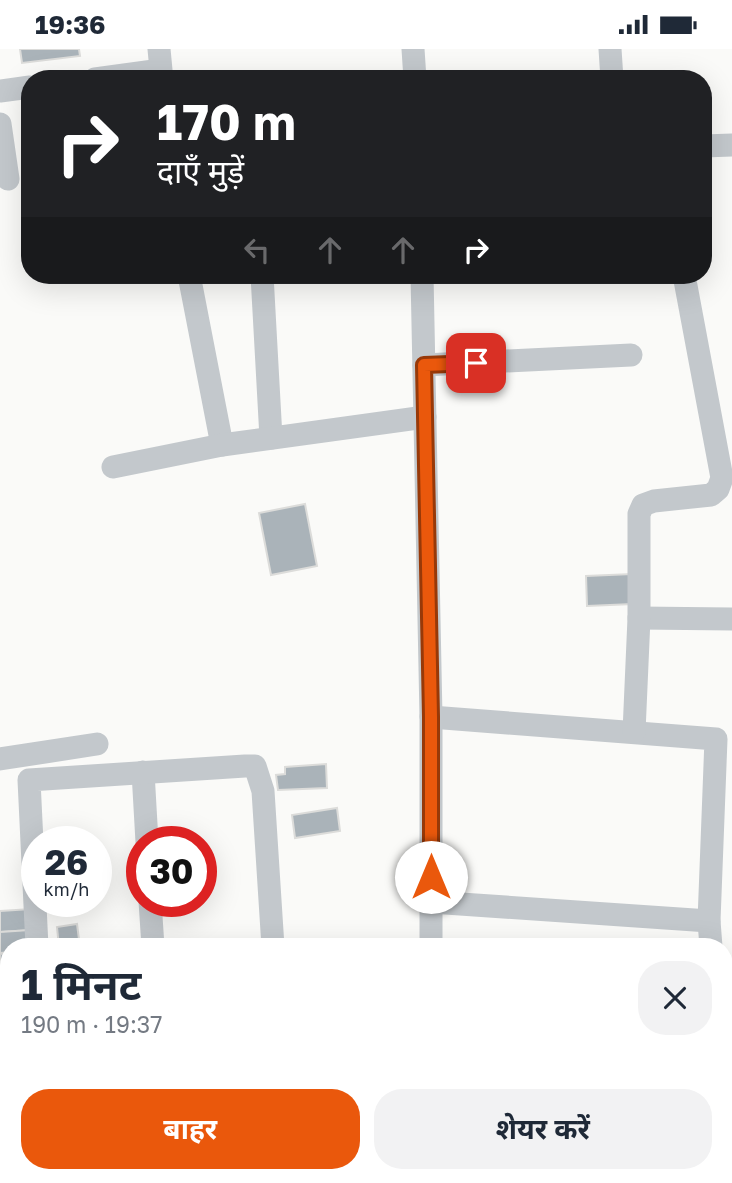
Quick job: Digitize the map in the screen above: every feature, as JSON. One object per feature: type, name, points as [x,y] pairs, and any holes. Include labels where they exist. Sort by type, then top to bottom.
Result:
[{"type":"street","points":[[159,49],[161,70]]},
{"type":"street","points":[[413,49],[414,70]]},
{"type":"street","points":[[610,49],[611,70]]},
{"type":"street","points":[[0,91],[21,88]]},
{"type":"street","points":[[0,124],[8,179]]},
{"type":"street","points":[[712,146],[732,145]]},
{"type":"street","points":[[191,284],[222,445]]},
{"type":"street","points":[[262,284],[271,438]]},
{"type":"street","points":[[422,284],[431,717],[431,938]]},
{"type":"street","points":[[634,733],[639,618],[639,514],[643,505],[654,501],[711,495],[718,489],[722,478],[686,284]]},
{"type":"street","points":[[424,365],[631,355]]},
{"type":"street","points":[[113,467],[222,445],[425,417]]},
{"type":"street","points":[[639,618],[732,619]]},
{"type":"street","points":[[431,717],[724,740],[709,921],[710,938]]},
{"type":"street","points":[[0,759],[96,744]]},
{"type":"street","points":[[37,938],[29,780],[255,767],[263,791],[271,938]]},
{"type":"street","points":[[143,772],[146,826]]},
{"type":"street","points":[[431,902],[709,921]]},
{"type":"street","points":[[151,917],[152,938]]},
{"type":"building","points":[[20,49],[79,49],[80,56],[22,63]]},
{"type":"building","points":[[305,504],[317,566],[271,575],[259,513]]},
{"type":"building","points":[[632,574],[633,604],[587,606],[586,576]]},
{"type":"building","points":[[326,764],[327,788],[278,790],[276,775],[285,774],[285,767]]},
{"type":"building","points":[[337,808],[340,831],[295,838],[292,815]]},
{"type":"building","points":[[21,910],[21,917],[31,917],[32,930],[0,932],[0,911]]},
{"type":"building","points":[[77,924],[79,938],[58,938],[57,927]]},
{"type":"building","points":[[30,930],[30,938],[0,938],[0,932]]},
{"type":"route","points":[[431,877],[431,717],[424,365],[476,363]]}]
